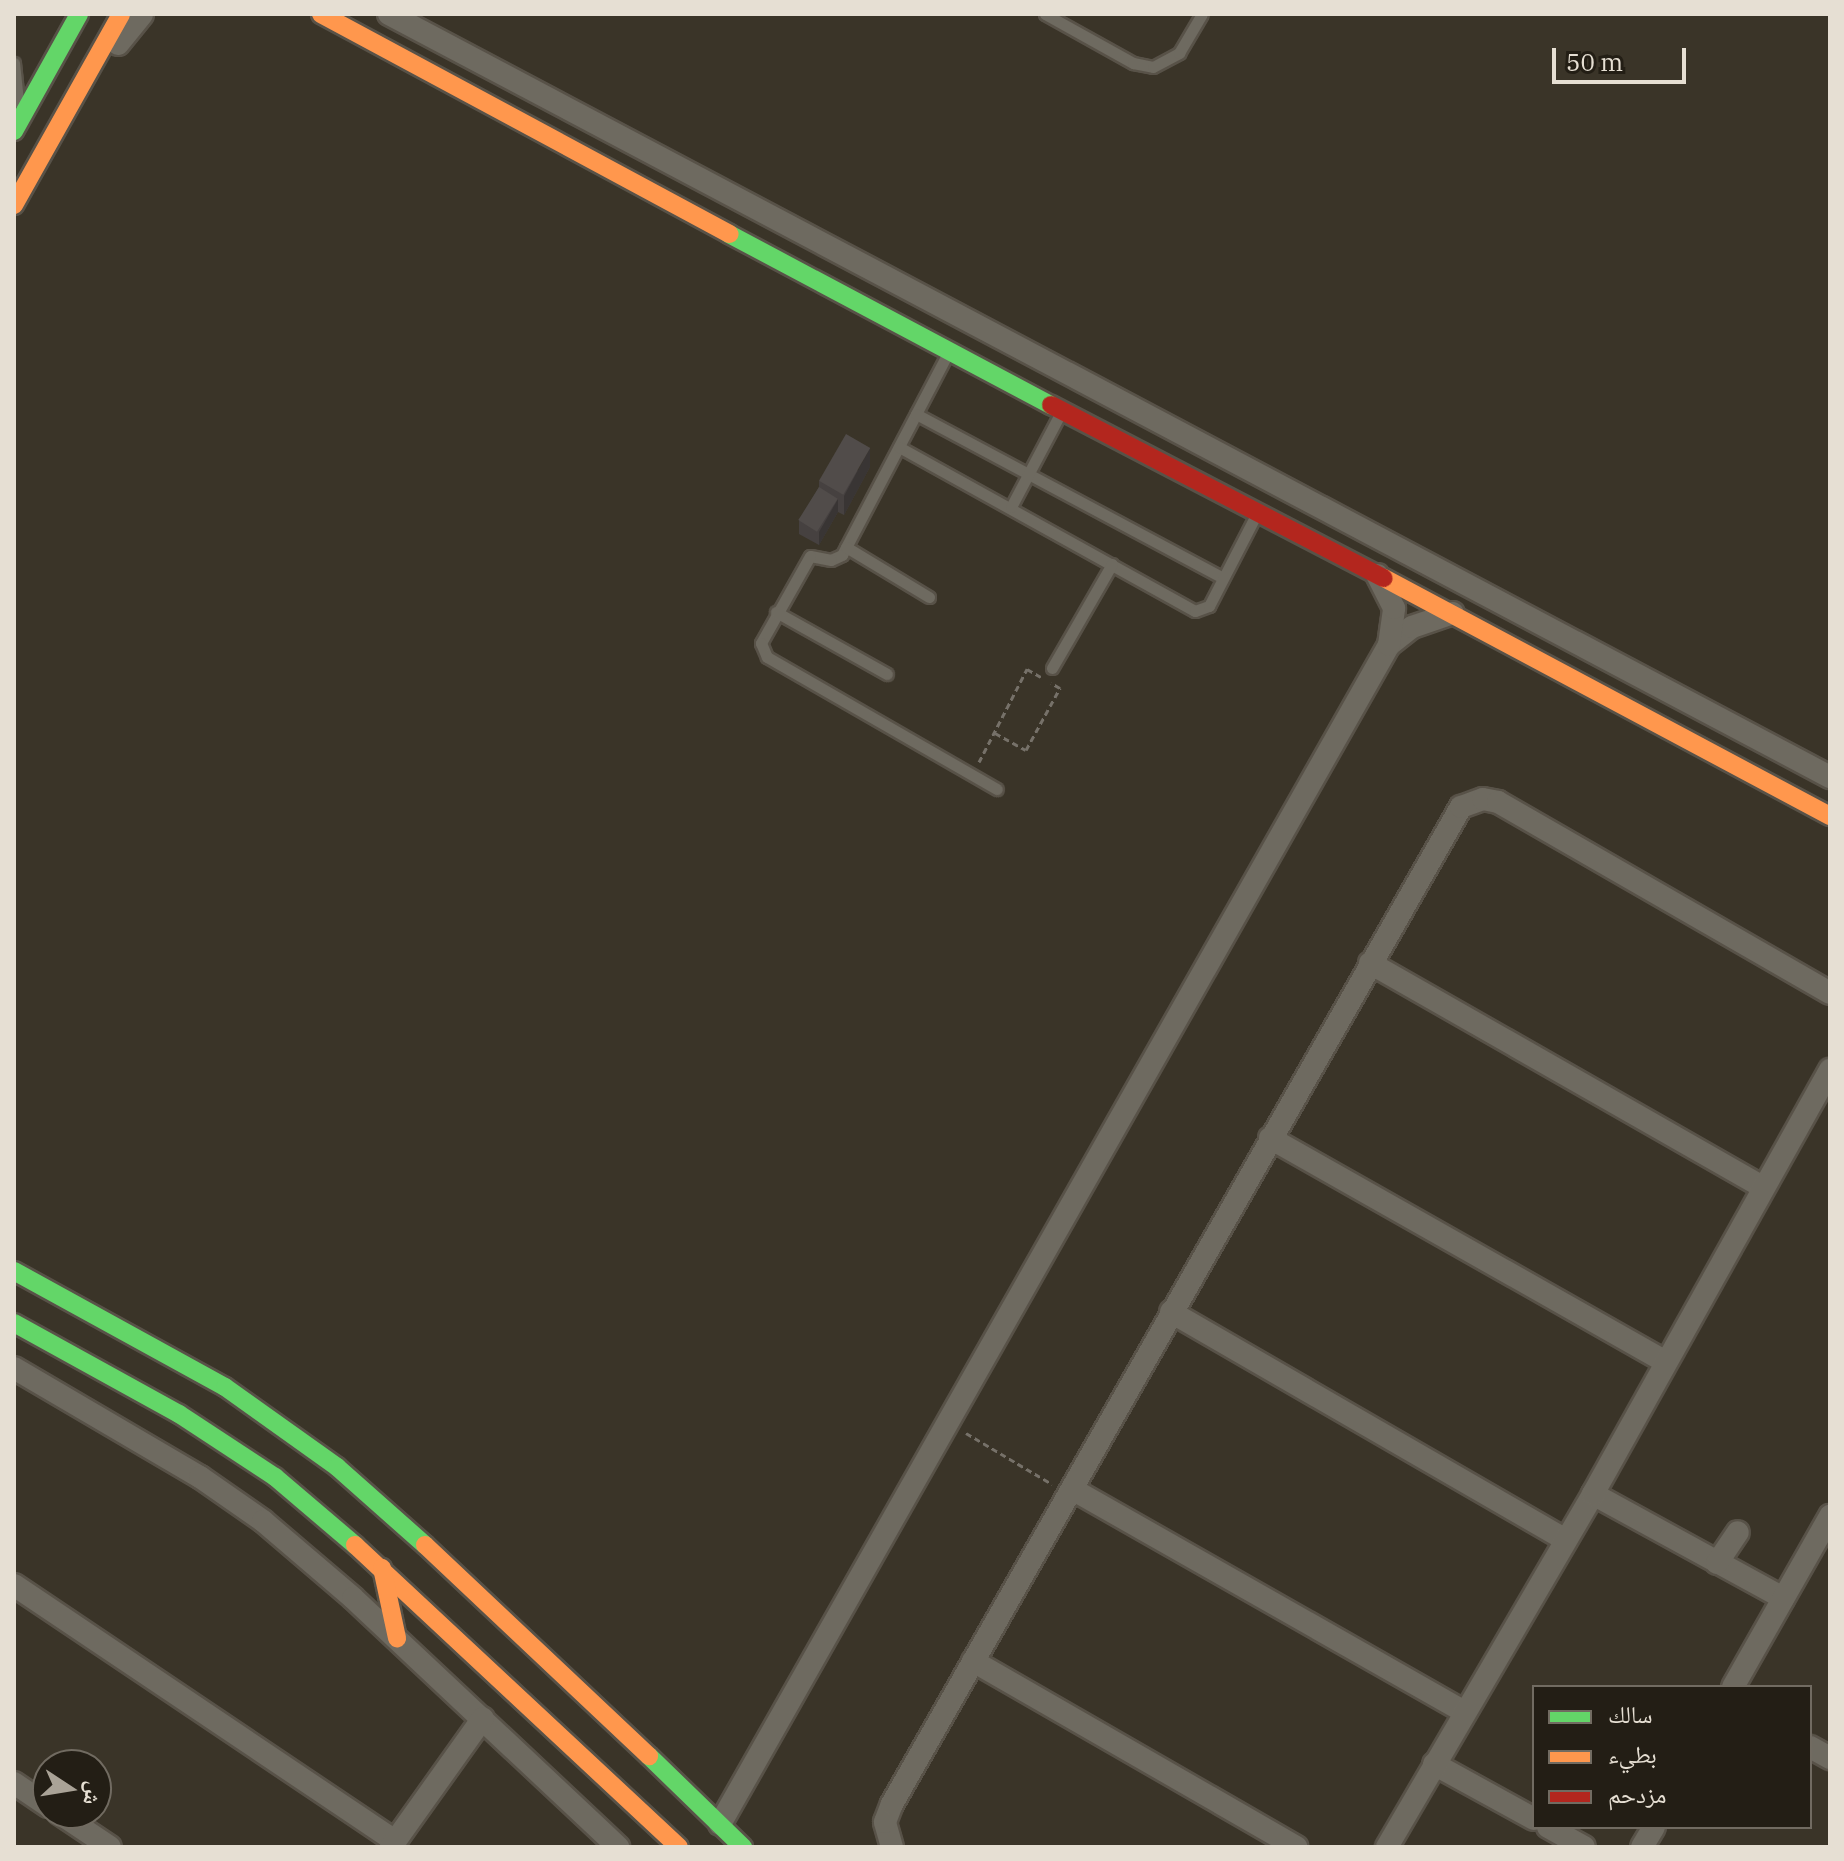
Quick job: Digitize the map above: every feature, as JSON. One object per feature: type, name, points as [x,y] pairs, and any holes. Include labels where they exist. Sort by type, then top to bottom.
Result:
[{"type":"street","points":[[15,128],[79,14]]},
{"type":"street","points":[[14,205],[121,14]]},
{"type":"street","points":[[90,68],[142,14]]},
{"type":"street","points":[[321,14],[949,353],[1453,613],[1830,816]]},
{"type":"street","points":[[389,14],[1830,777]]},
{"type":"street","points":[[720,1824],[1389,645],[1394,608],[1377,575]]},
{"type":"street","points":[[1389,645],[1412,627],[1453,613]]},
{"type":"street","points":[[892,1847],[885,1831],[887,1814],[1452,818],[1468,802],[1483,799],[1498,802],[1830,993]]},
{"type":"street","points":[[1370,963],[1763,1187]]},
{"type":"street","points":[[1387,1847],[1593,1494],[1664,1361],[1830,1071]]},
{"type":"street","points":[[1270,1138],[1664,1361]]},
{"type":"street","points":[[14,1271],[225,1387],[337,1467],[461,1576],[743,1847]]},
{"type":"street","points":[[1171,1312],[1566,1540]]},
{"type":"street","points":[[14,1323],[244,1454],[382,1568],[679,1847]]},
{"type":"street","points":[[14,1368],[232,1499],[397,1638],[483,1718],[606,1843]]},
{"type":"street","points":[[1071,1491],[1464,1712]]},
{"type":"street","points":[[1593,1494],[1783,1598]]},
{"type":"street","points":[[1734,1685],[1830,1516]]},
{"type":"street","points":[[1717,1563],[1738,1532]]},
{"type":"street","points":[[382,1568],[397,1638]]},
{"type":"street","points":[[14,1585],[393,1844],[483,1718]]},
{"type":"street","points":[[973,1661],[1296,1847]]},
{"type":"street","points":[[1812,1748],[1830,1758]]},
{"type":"street","points":[[1434,1764],[1532,1818]]},
{"type":"street","points":[[14,1783],[32,1795]]},
{"type":"street","points":[[83,1829],[110,1847]]},
{"type":"street","points":[[1552,1829],[1584,1847]]},
{"type":"street","points":[[1642,1847],[1653,1829]]},
{"type":"lane","points":[[1045,14],[1143,67],[1172,60],[1196,16]]},
{"type":"lane","points":[[14,63],[15,128]]},
{"type":"lane","points":[[949,353],[846,547],[835,559],[810,556],[761,637],[767,657],[997,789]]},
{"type":"lane","points":[[1011,507],[1061,411]]},
{"type":"lane","points":[[916,414],[1223,578]]},
{"type":"lane","points":[[899,447],[1199,611],[1209,606],[1258,513]]},
{"type":"lane","points":[[846,547],[929,597]]},
{"type":"lane","points":[[1052,668],[1112,564]]},
{"type":"lane","points":[[776,612],[887,674]]},
{"type":"path","points":[[973,774],[1027,669],[1060,688],[1026,750],[995,733]]},
{"type":"path","points":[[948,1422],[1071,1491]]},
{"type":"building","points":[[846,434],[870,448],[843,495],[819,481]]},
{"type":"building","points":[[819,487],[838,499],[817,532],[798,520]]},
{"type":"traffic: fast","points":[[14,131],[79,14]]},
{"type":"traffic: fast","points":[[729,234],[1051,405]]},
{"type":"traffic: fast","points":[[14,1271],[225,1387],[337,1467],[425,1545]]},
{"type":"traffic: fast","points":[[14,1323],[179,1414],[275,1477],[355,1545]]},
{"type":"traffic: fast","points":[[649,1756],[743,1847]]},
{"type":"traffic: slow","points":[[14,205],[121,14]]},
{"type":"traffic: slow","points":[[321,14],[729,234]]},
{"type":"traffic: slow","points":[[1384,578],[1830,816]]},
{"type":"traffic: slow","points":[[355,1545],[679,1847]]},
{"type":"traffic: slow","points":[[425,1545],[649,1756]]},
{"type":"traffic: slow","points":[[382,1568],[397,1638]]},
{"type":"traffic: jam","points":[[1051,405],[1384,578]]}]
